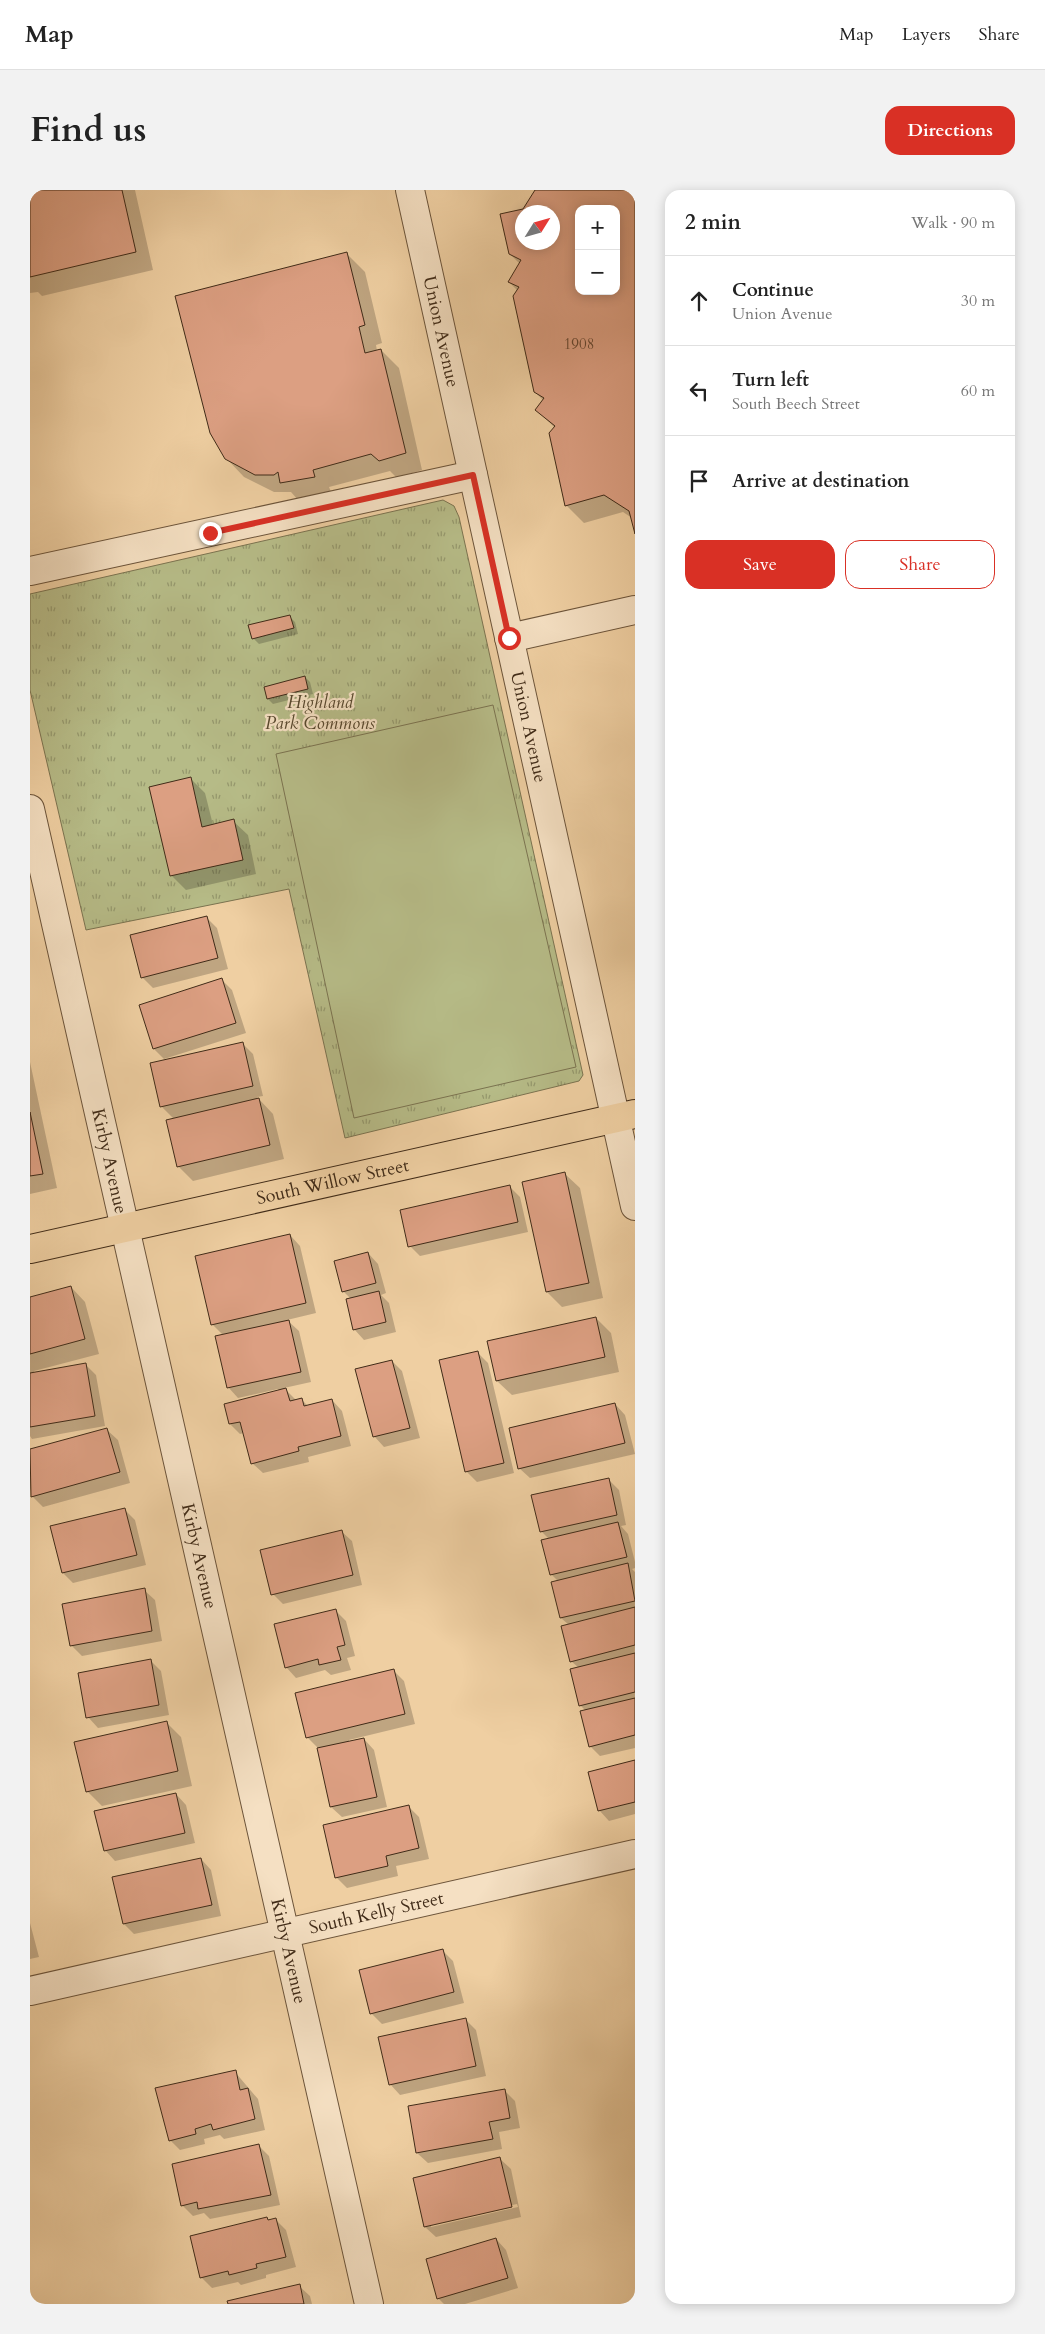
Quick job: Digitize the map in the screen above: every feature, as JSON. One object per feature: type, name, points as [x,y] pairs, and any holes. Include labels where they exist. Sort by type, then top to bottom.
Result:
[{"type":"main road","name":"South Willow Street","points":[[30,1249],[362,1177],[625,1117]]},
{"type":"street","name":"Union Avenue","points":[[410,190],[509,638],[625,1117],[635,1206]]},
{"type":"street","points":[[30,572],[473,475]]},
{"type":"street","points":[[509,638],[635,610]]},
{"type":"street","name":"Kirby Avenue","points":[[30,809],[123,1228],[369,2304]]},
{"type":"street","name":"South Kelly Street","points":[[30,1991],[635,1854]]},
{"type":"green space","name":"Highland Park Commons","points":[[443,500],[454,506],[459,517],[583,1075],[579,1081],[345,1138],[289,889],[86,930],[30,690],[30,594]]},
{"type":"green space","points":[[493,705],[576,1067],[354,1118],[276,754]]},
{"type":"building","points":[[30,190],[122,190],[136,252],[30,277]]},
{"type":"building","points":[[535,190],[635,190],[635,534],[629,511],[604,495],[565,506],[549,433],[555,426],[535,410],[544,398],[534,392],[513,296],[519,287],[508,282],[521,260],[509,254],[500,214],[515,211],[515,250],[560,250],[560,205],[526,205]]},
{"type":"building","points":[[347,252],[365,325],[359,327],[365,353],[381,349],[406,453],[379,461],[371,454],[313,470],[315,477],[280,483],[278,472],[274,475],[255,475],[225,459],[210,433],[175,296]]},
{"type":"building","points":[[290,615],[294,628],[252,639],[248,625]]},
{"type":"building","points":[[305,676],[308,689],[267,699],[264,687]]},
{"type":"building","points":[[191,777],[202,827],[234,819],[243,860],[170,876],[149,787]]},
{"type":"building","points":[[207,916],[218,958],[141,978],[130,935]]},
{"type":"building","points":[[222,978],[236,1023],[153,1049],[139,1005]]},
{"type":"building","points":[[243,1042],[253,1086],[160,1107],[150,1063]]},
{"type":"building","points":[[259,1098],[270,1145],[177,1167],[166,1120]]},
{"type":"building","points":[[30,1112],[43,1174],[30,1176]]},
{"type":"building","points":[[565,1172],[589,1283],[546,1292],[522,1182]]},
{"type":"building","points":[[510,1185],[518,1222],[408,1247],[400,1210]]},
{"type":"building","points":[[290,1234],[306,1303],[211,1325],[195,1256]]},
{"type":"building","points":[[368,1252],[376,1283],[342,1292],[334,1261]]},
{"type":"building","points":[[71,1286],[85,1339],[30,1354],[30,1297]]},
{"type":"building","points":[[379,1291],[386,1322],[353,1330],[346,1299]]},
{"type":"building","points":[[596,1317],[605,1357],[496,1381],[487,1341]]},
{"type":"building","points":[[289,1320],[301,1372],[227,1388],[215,1336]]},
{"type":"building","points":[[478,1351],[504,1463],[465,1472],[439,1360]]},
{"type":"building","points":[[392,1360],[410,1428],[373,1437],[355,1369]]},
{"type":"building","points":[[86,1363],[95,1416],[30,1427],[30,1373]]},
{"type":"building","points":[[286,1388],[290,1401],[302,1398],[304,1406],[332,1399],[341,1436],[298,1447],[299,1451],[251,1464],[240,1422],[229,1424],[224,1404]]},
{"type":"building","points":[[615,1403],[625,1443],[518,1469],[509,1428]]},
{"type":"building","points":[[107,1428],[120,1472],[31,1497],[30,1449]]},
{"type":"building","points":[[609,1478],[617,1515],[540,1532],[531,1495]]},
{"type":"building","points":[[125,1508],[137,1555],[62,1573],[50,1526]]},
{"type":"building","points":[[618,1522],[627,1557],[550,1575],[541,1540]]},
{"type":"building","points":[[342,1530],[353,1575],[271,1595],[260,1550]]},
{"type":"building","points":[[628,1563],[635,1601],[560,1618],[551,1582]]},
{"type":"building","points":[[145,1588],[152,1631],[70,1646],[62,1604]]},
{"type":"building","points":[[635,1607],[635,1645],[570,1662],[561,1626]]},
{"type":"building","points":[[336,1609],[345,1645],[337,1647],[341,1660],[319,1665],[318,1659],[285,1668],[274,1624]]},
{"type":"building","points":[[635,1653],[635,1692],[579,1706],[570,1669]]},
{"type":"building","points":[[151,1659],[159,1705],[86,1718],[78,1673]]},
{"type":"building","points":[[394,1669],[405,1714],[306,1738],[295,1693]]},
{"type":"building","points":[[635,1698],[635,1735],[589,1747],[580,1711]]},
{"type":"building","points":[[167,1721],[178,1771],[86,1792],[74,1742]]},
{"type":"building","points":[[364,1738],[377,1797],[330,1807],[317,1748]]},
{"type":"building","points":[[635,1760],[635,1802],[598,1811],[588,1772]]},
{"type":"building","points":[[176,1793],[185,1833],[104,1851],[94,1811]]},
{"type":"building","points":[[409,1805],[419,1848],[386,1856],[388,1866],[335,1878],[323,1825]]},
{"type":"building","points":[[201,1858],[212,1905],[123,1924],[112,1877]]},
{"type":"building","points":[[443,1949],[454,1992],[370,2014],[359,1970]]},
{"type":"building","points":[[466,2018],[476,2066],[389,2085],[378,2037]]},
{"type":"building","points":[[236,2070],[240,2090],[248,2088],[255,2119],[213,2130],[211,2124],[195,2129],[196,2134],[169,2141],[155,2088]]},
{"type":"building","points":[[505,2089],[510,2118],[489,2122],[493,2139],[416,2153],[408,2106]]},
{"type":"building","points":[[259,2144],[271,2195],[198,2209],[197,2202],[181,2206],[172,2164]]},
{"type":"building","points":[[500,2157],[512,2207],[424,2227],[413,2178]]},
{"type":"building","points":[[267,2217],[268,2220],[276,2218],[286,2257],[256,2264],[257,2268],[229,2275],[228,2271],[200,2278],[190,2236]]},
{"type":"building","points":[[496,2238],[508,2278],[437,2299],[426,2259]]},
{"type":"building","points":[[300,2284],[304,2304],[228,2304],[227,2301]]},
{"type":"route","points":[[210,533],[473,475],[509,638]]}]
